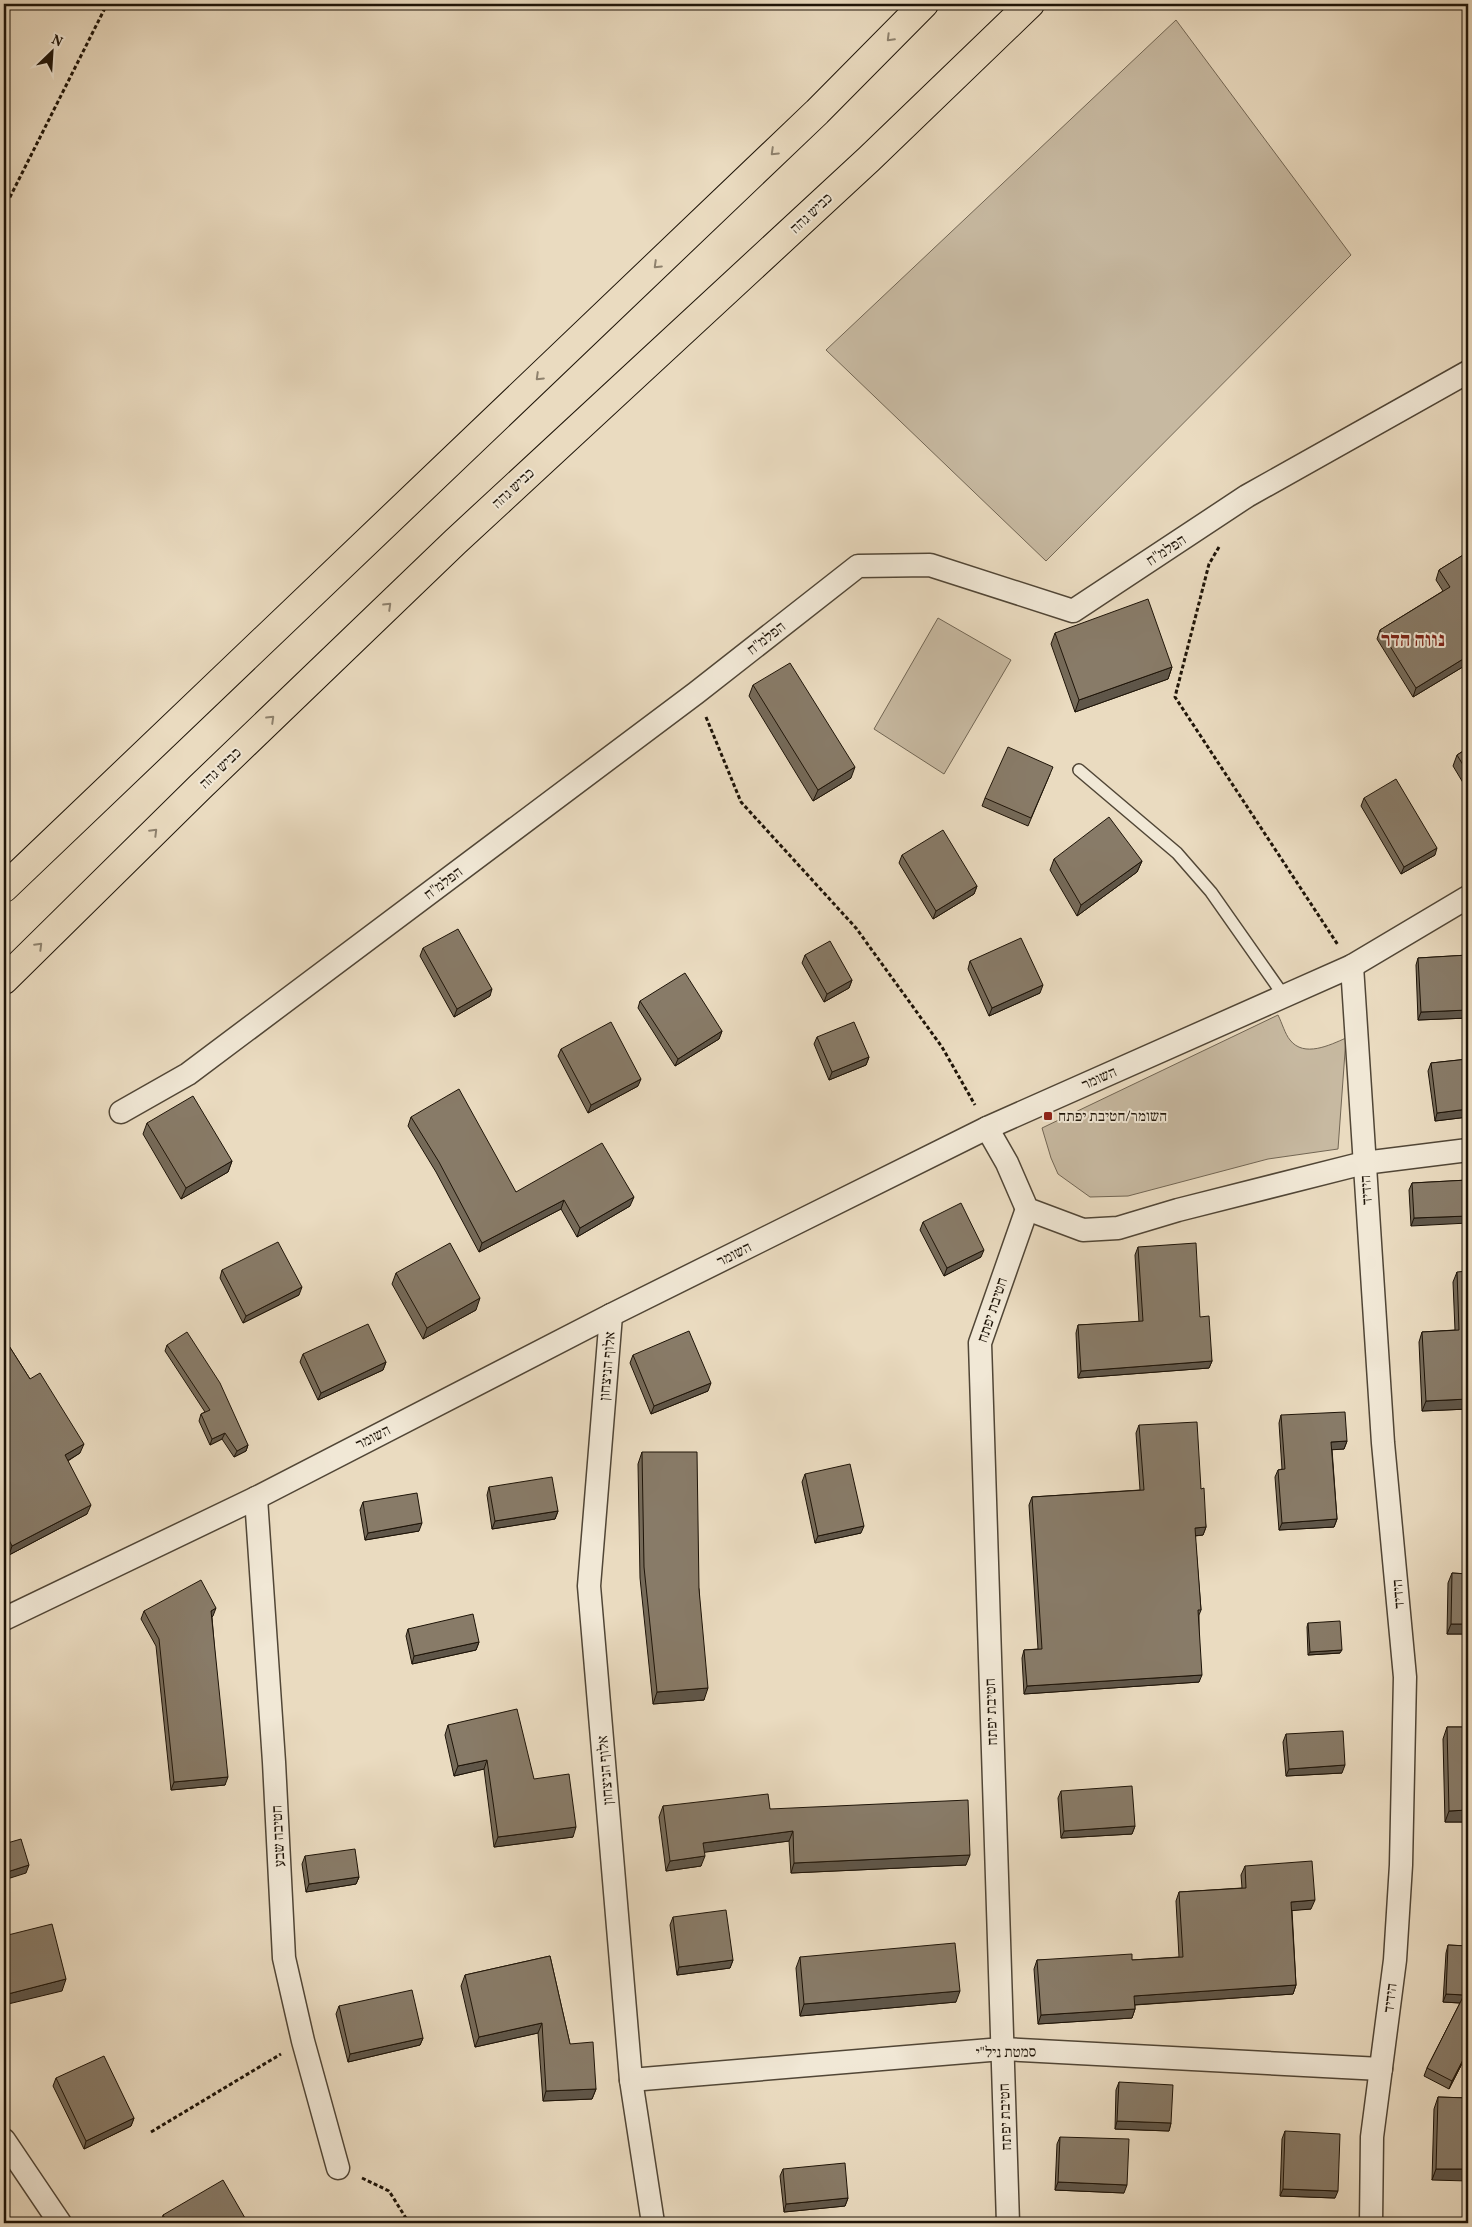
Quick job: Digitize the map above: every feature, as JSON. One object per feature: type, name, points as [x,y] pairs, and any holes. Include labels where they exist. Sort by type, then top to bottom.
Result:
[{"type":"highway","points":[[4,888],[810,118],[924,4]]},
{"type":"highway","name":"כביש גהה","points":[[4,980],[200,787],[455,542],[869,159],[1030,4]]},
{"type":"street","name":"הפלמ\"ח","points":[[121,1112],[188,1074],[696,693],[858,566],[930,565],[1073,611],[1247,496],[1468,372]]},
{"type":"street","name":"השומר","points":[[4,1619],[256,1498],[611,1315],[987,1128],[1352,966],[1468,897]]},
{"type":"street","name":"הידיד","points":[[1352,966],[1383,1443],[1405,1677],[1402,1865],[1395,1960],[1372,2136],[1373,2223]]},
{"type":"street","points":[[987,1128],[1007,1163],[1027,1209],[1083,1230],[1118,1228],[1178,1210],[1364,1163],[1468,1150]]},
{"type":"street","name":"חטיבת יפתח","points":[[1008,2223],[980,1343],[1027,1209]]},
{"type":"street","name":"אלוף הניצחון","points":[[611,1315],[589,1586],[631,2080],[653,2223]]},
{"type":"street","name":"חטיבה שבע","points":[[256,1498],[274,1762],[284,1958],[303,2041],[338,2168]]},
{"type":"street","name":"סמטת ניל\"י","points":[[631,2080],[1002,2049],[1381,2069]]},
{"type":"street","points":[[4,2140],[60,2223]]},
{"type":"lane","points":[[1079,770],[1177,853],[1211,892],[1284,996]]},
{"type":"path","points":[[4,209],[107,4]]},
{"type":"path","points":[[1223,539],[1209,564],[1175,697],[1352,966]]},
{"type":"path","points":[[696,693],[741,802],[856,928],[942,1047],[987,1128]]},
{"type":"path","points":[[151,2132],[303,2041]]},
{"type":"path","points":[[338,2168],[390,2191],[409,2223]]},
{"type":"shaded area","points":[[1176,20],[1351,255],[1046,561],[826,350]]},
{"type":"shaded area","points":[[938,618],[1011,660],[944,774],[874,729]]},
{"type":"shaded area","points":[[1278,1015],[1290,1040],[1302,1048],[1317,1048],[1346,1038],[1338,1149],[1268,1159],[1128,1196],[1090,1197],[1058,1174],[1042,1128]]},
{"type":"building","points":[[1468,552],[1468,642],[1463,645],[1468,656],[1416,688],[1380,630],[1450,587],[1439,570]]},
{"type":"building","points":[[1148,599],[1172,667],[1079,700],[1055,633]]},
{"type":"building","points":[[790,663],[855,767],[818,790],[753,685]]},
{"type":"building","points":[[1008,747],[1053,767],[1031,818],[985,798]]},
{"type":"building","points":[[1468,748],[1468,773],[1457,755]]},
{"type":"building","points":[[1396,779],[1437,848],[1404,867],[1364,798]]},
{"type":"building","points":[[1109,817],[1142,861],[1081,905],[1054,859]]},
{"type":"building","points":[[943,830],[977,886],[936,911],[902,855]]},
{"type":"building","points":[[458,929],[492,989],[457,1009],[423,948]]},
{"type":"building","points":[[1021,938],[1043,985],[992,1008],[970,961]]},
{"type":"building","points":[[830,941],[852,980],[827,994],[805,955]]},
{"type":"building","points":[[1468,955],[1468,1010],[1421,1012],[1418,958]]},
{"type":"building","points":[[685,973],[722,1031],[678,1059],[640,1001]]},
{"type":"building","points":[[611,1022],[641,1079],[591,1105],[561,1049]]},
{"type":"building","points":[[854,1022],[869,1057],[832,1072],[817,1037]]},
{"type":"building","points":[[1468,1059],[1468,1109],[1437,1113],[1431,1063]]},
{"type":"building","points":[[459,1089],[516,1192],[602,1143],[634,1197],[580,1228],[564,1200],[482,1243],[439,1162],[411,1117]]},
{"type":"building","points":[[193,1096],[232,1161],[186,1188],[147,1123]]},
{"type":"building","points":[[1468,1180],[1468,1216],[1414,1218],[1412,1183]]},
{"type":"building","points":[[961,1203],[984,1250],[947,1268],[923,1222]]},
{"type":"building","points":[[278,1242],[302,1287],[246,1316],[222,1270]]},
{"type":"building","points":[[450,1243],[480,1298],[427,1328],[396,1273]]},
{"type":"building","points":[[1196,1243],[1200,1317],[1209,1316],[1212,1361],[1081,1371],[1078,1325],[1143,1321],[1138,1247]]},
{"type":"building","points":[[1468,1271],[1468,1399],[1426,1401],[1422,1332],[1459,1330],[1457,1272]]},
{"type":"building","points":[[368,1324],[386,1362],[321,1393],[303,1354]]},
{"type":"building","points":[[689,1331],[711,1383],[654,1406],[633,1355]]},
{"type":"building","points":[[187,1332],[220,1383],[248,1445],[237,1451],[225,1433],[212,1439],[201,1414],[210,1410],[167,1345]]},
{"type":"building","points":[[4,1338],[30,1379],[40,1373],[84,1444],[65,1455],[91,1505],[12,1546],[4,1530]]},
{"type":"building","points":[[1345,1412],[1347,1441],[1331,1442],[1337,1519],[1282,1523],[1278,1470],[1285,1469],[1281,1415]]},
{"type":"building","points":[[1197,1422],[1201,1489],[1204,1488],[1206,1527],[1195,1528],[1201,1610],[1198,1610],[1202,1675],[1027,1686],[1024,1650],[1042,1649],[1032,1497],[1144,1490],[1139,1425]]},
{"type":"building","points":[[642,1452],[697,1452],[699,1589],[708,1688],[657,1692],[644,1567]]},
{"type":"building","points":[[850,1464],[864,1526],[818,1536],[805,1474]]},
{"type":"building","points":[[552,1477],[558,1511],[495,1521],[489,1487]]},
{"type":"building","points":[[417,1493],[422,1523],[368,1533],[363,1502]]},
{"type":"building","points":[[1452,1573],[1468,1574],[1468,1624],[1451,1624]]},
{"type":"building","points":[[201,1580],[216,1608],[211,1611],[228,1777],[174,1782],[159,1639],[144,1611]]},
{"type":"building","points":[[473,1614],[479,1642],[414,1656],[408,1629]]},
{"type":"building","points":[[1340,1621],[1342,1650],[1310,1652],[1308,1623]]},
{"type":"building","points":[[517,1709],[534,1779],[569,1774],[576,1827],[498,1837],[487,1760],[458,1766],[448,1725]]},
{"type":"building","points":[[1447,1727],[1468,1727],[1468,1810],[1449,1811]]},
{"type":"building","points":[[1343,1731],[1345,1765],[1289,1769],[1286,1734]]},
{"type":"building","points":[[1132,1786],[1135,1826],[1064,1831],[1061,1791]]},
{"type":"building","points":[[768,1794],[770,1809],[968,1800],[970,1855],[794,1863],[793,1831],[703,1843],[705,1856],[670,1861],[663,1806]]},
{"type":"building","points":[[21,1839],[29,1865],[4,1873],[4,1844]]},
{"type":"building","points":[[355,1849],[359,1877],[309,1884],[305,1856]]},
{"type":"building","points":[[1312,1861],[1315,1900],[1291,1902],[1296,1985],[1134,1996],[1135,2009],[1041,2015],[1037,1960],[1132,1954],[1132,1960],[1183,1957],[1179,1892],[1246,1888],[1245,1866]]},
{"type":"building","points":[[726,1910],[733,1960],[679,1967],[673,1917]]},
{"type":"building","points":[[52,1924],[66,1979],[4,1995],[4,1936]]},
{"type":"building","points":[[955,1943],[960,1991],[804,2004],[800,1957]]},
{"type":"building","points":[[1448,1945],[1468,1946],[1468,2050],[1452,2081],[1427,2068],[1464,1995],[1446,1994]]},
{"type":"building","points":[[550,1956],[570,2044],[593,2042],[596,2089],[546,2091],[542,2023],[479,2037],[465,1975]]},
{"type":"building","points":[[412,1990],[423,2038],[350,2054],[339,2006]]},
{"type":"building","points":[[104,2056],[134,2118],[86,2141],[56,2078]]},
{"type":"building","points":[[1119,2082],[1173,2085],[1171,2123],[1117,2121]]},
{"type":"building","points":[[1438,2097],[1468,2098],[1468,2169],[1436,2169]]},
{"type":"building","points":[[1285,2131],[1340,2134],[1338,2191],[1283,2189]]},
{"type":"building","points":[[1060,2137],[1129,2139],[1127,2185],[1058,2182]]},
{"type":"building","points":[[845,2163],[848,2198],[786,2204],[783,2169]]},
{"type":"building","points":[[223,2180],[245,2218],[241,2221],[243,2223],[168,2223],[163,2215]]},
{"type":"building","points":[[1167,2219],[1209,2223],[1166,2223]]},
{"type":"place","name":"השומר/חטיבת יפתח","points":[[1048,1116]]},
{"type":"district","name":"נווה הדר","points":[[1413,639]]}]
